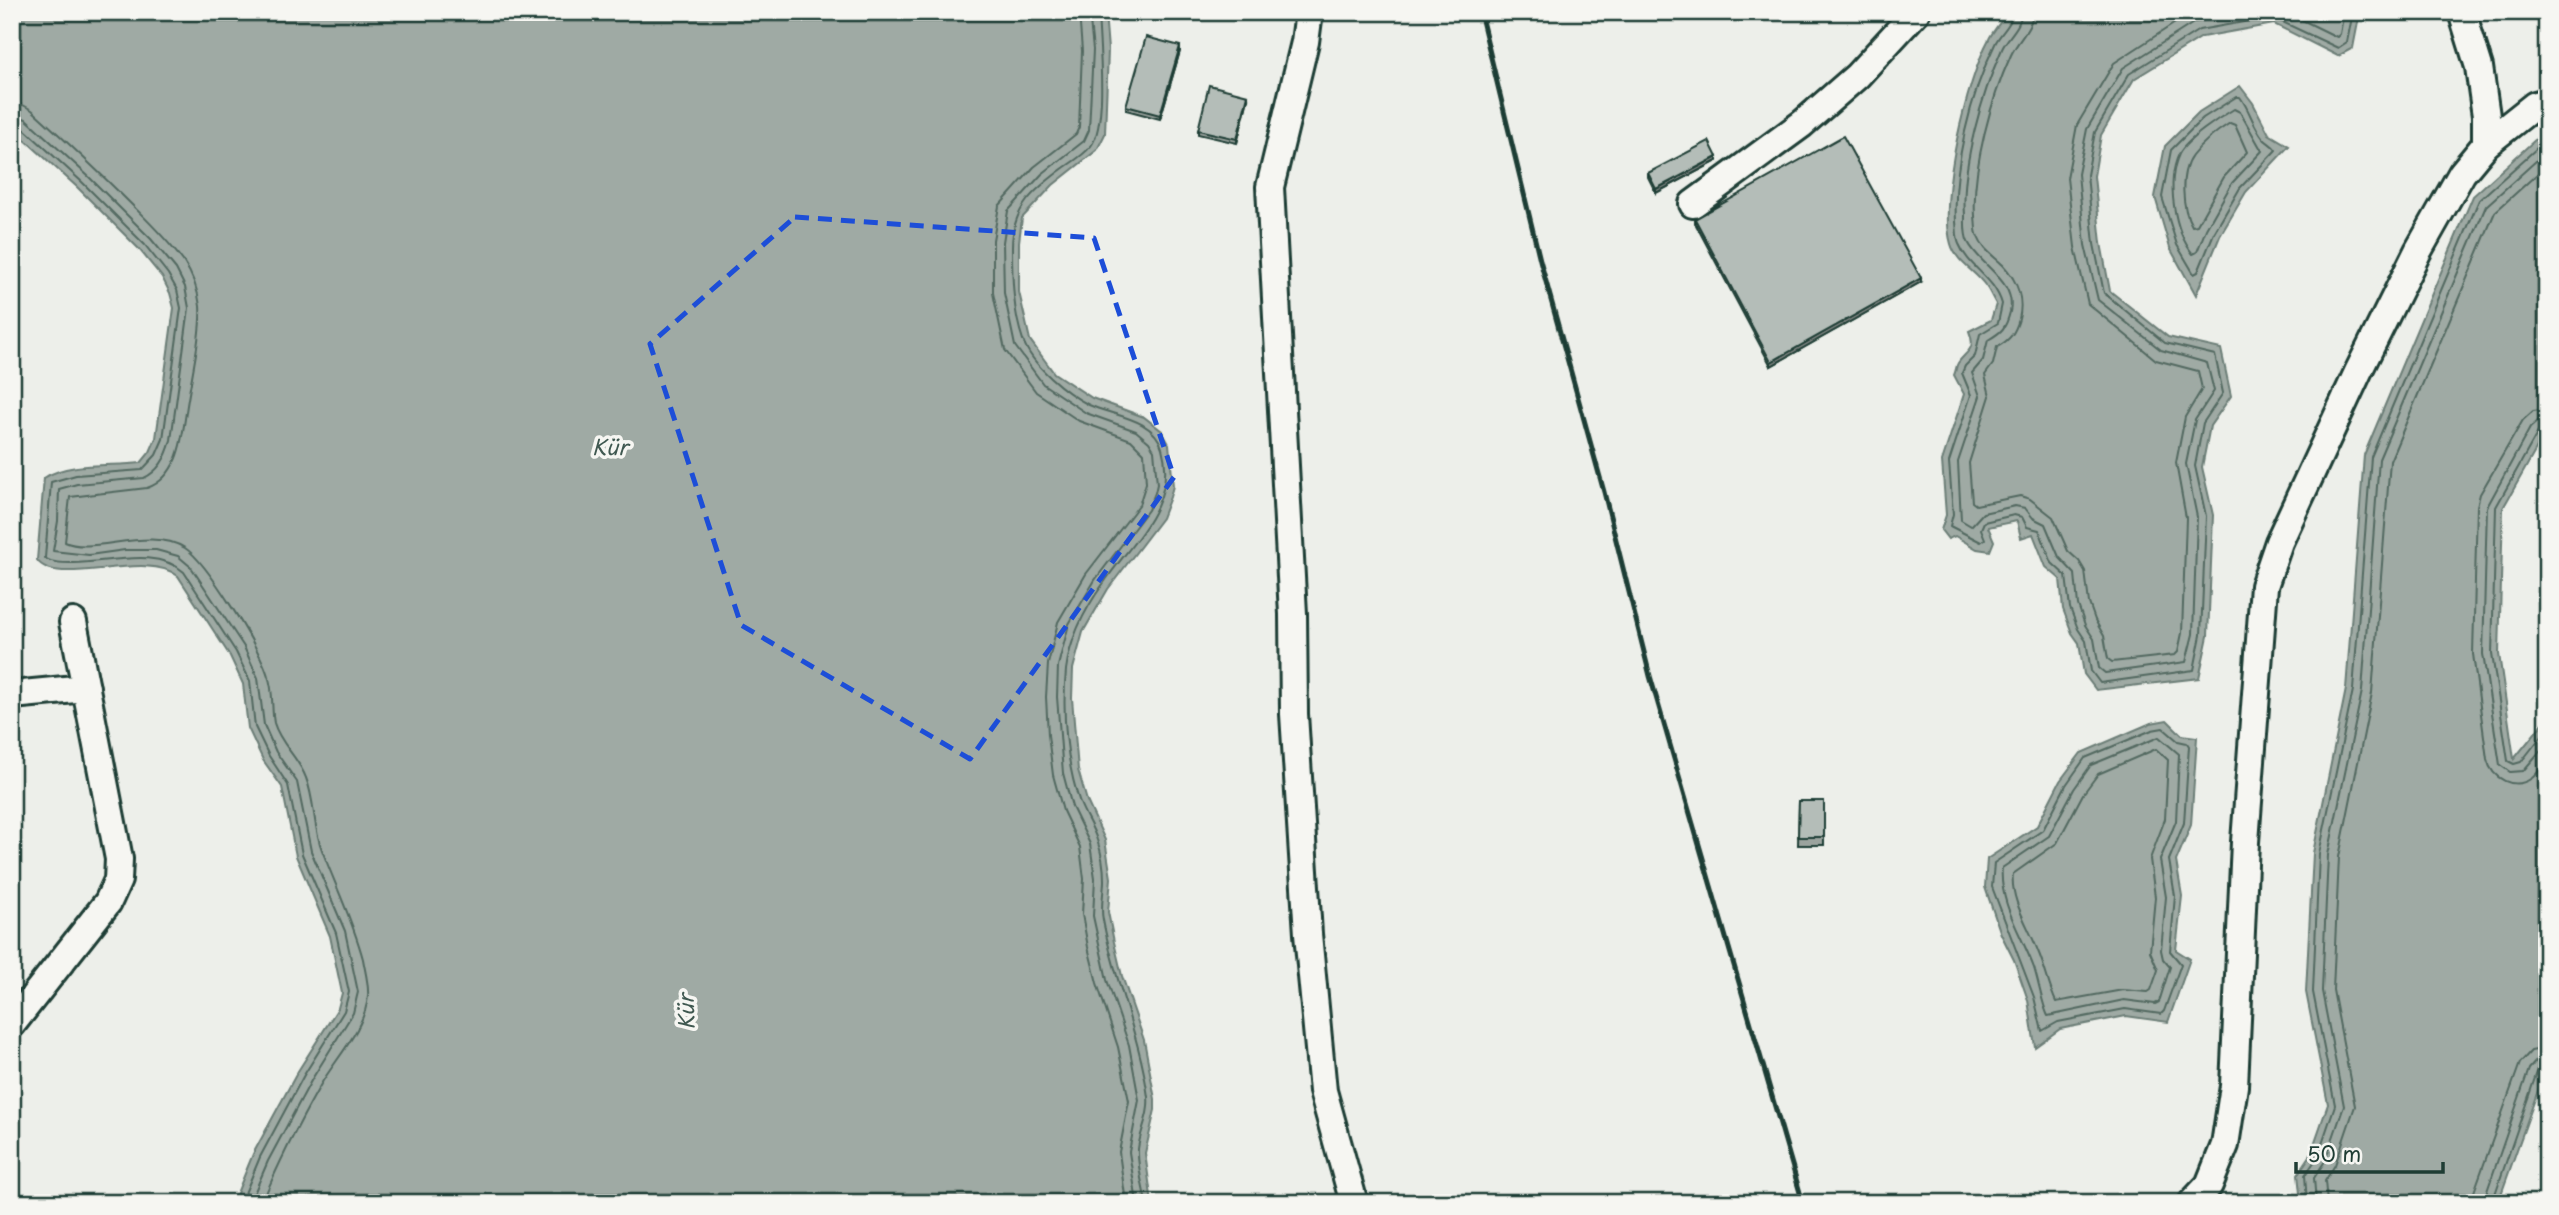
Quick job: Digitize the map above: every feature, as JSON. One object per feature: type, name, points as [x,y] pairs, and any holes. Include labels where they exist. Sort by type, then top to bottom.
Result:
[{"type":"street","points":[[1309,12],[1305,42],[1270,187],[1293,614],[1294,714],[1308,934],[1323,1091],[1354,1203]]},
{"type":"street","points":[[1693,204],[1802,124],[1857,76],[1916,12]]},
{"type":"street","points":[[2462,12],[2479,67],[2486,116],[2486,144]]},
{"type":"street","points":[[2192,1203],[2209,1185],[2225,1144],[2234,1086],[2245,842],[2264,586],[2279,542],[2418,250],[2462,173],[2486,144],[2535,105],[2547,102]]},
{"type":"street","points":[[12,1024],[108,902],[118,880],[119,859],[74,622]]},
{"type":"street","points":[[12,695],[86,688]]},
{"type":"highlighted area","points":[[795,217],[1094,238],[1174,477],[970,759],[741,625],[650,344]]},
{"type":"water","name":"Kür","points":[[12,12],[1105,12],[1108,50],[1105,134],[1097,150],[1053,185],[1022,218],[1019,292],[1030,340],[1054,373],[1092,398],[1144,417],[1162,431],[1169,444],[1173,486],[1162,518],[1108,589],[1083,632],[1073,669],[1072,698],[1078,770],[1087,801],[1105,840],[1111,878],[1108,912],[1122,976],[1144,1040],[1155,1099],[1145,1153],[1152,1203],[233,1203],[253,1154],[298,1071],[338,1008],[342,993],[330,936],[296,856],[282,787],[263,760],[248,728],[243,684],[230,656],[178,576],[164,569],[145,566],[63,571],[47,568],[37,560],[44,478],[65,469],[141,463],[150,452],[156,438],[174,308],[162,277],[139,249],[77,187],[12,128]]},
{"type":"water","points":[[2008,12],[2360,12],[2353,48],[2338,56],[2274,24],[2202,37],[2134,79],[2101,135],[2094,176],[2101,243],[2110,291],[2168,337],[2221,349],[2231,396],[2210,426],[2202,467],[2213,515],[2208,636],[2199,678],[2096,690],[2084,674],[2079,643],[2063,609],[2060,579],[2046,567],[2033,534],[2021,538],[2017,521],[1988,527],[1994,541],[1990,551],[1977,549],[1955,536],[1948,539],[1941,530],[1946,515],[1942,461],[1964,394],[1954,375],[1958,363],[1971,346],[1969,331],[1991,320],[1996,304],[1985,285],[1953,250],[1948,224],[1948,199],[1957,140],[1972,82],[1991,35]]},
{"type":"water","points":[[2240,86],[2253,103],[2269,134],[2289,146],[2246,192],[2220,236],[2196,295],[2170,248],[2155,197],[2165,146],[2199,112]]},
{"type":"water","points":[[2547,129],[2547,430],[2503,508],[2499,654],[2514,759],[2547,718],[2547,1065],[2498,1203],[2301,1203],[2298,1174],[2310,1156],[2328,1104],[2306,992],[2313,853],[2346,689],[2364,455],[2473,196]]},
{"type":"water","points":[[2167,720],[2182,735],[2197,737],[2191,825],[2176,861],[2182,896],[2176,950],[2190,959],[2168,1022],[2126,1016],[2060,1029],[2035,1047],[2028,1000],[1985,887],[1987,859],[2037,826],[2060,781],[2081,753],[2151,723]]},
{"type":"building","points":[[1146,37],[1180,46],[1160,115],[1126,106]]},
{"type":"building","points":[[1209,85],[1248,95],[1237,139],[1198,130]]},
{"type":"building","points":[[1843,136],[1921,278],[1771,362],[1695,219]]},
{"type":"building","points":[[1709,141],[1717,157],[1656,189],[1648,173]]},
{"type":"building","points":[[1799,801],[1824,801],[1824,837],[1798,837]]},
{"type":"railway","points":[[1480,12],[1540,260],[1604,492],[1650,676],[1803,1203]]}]
